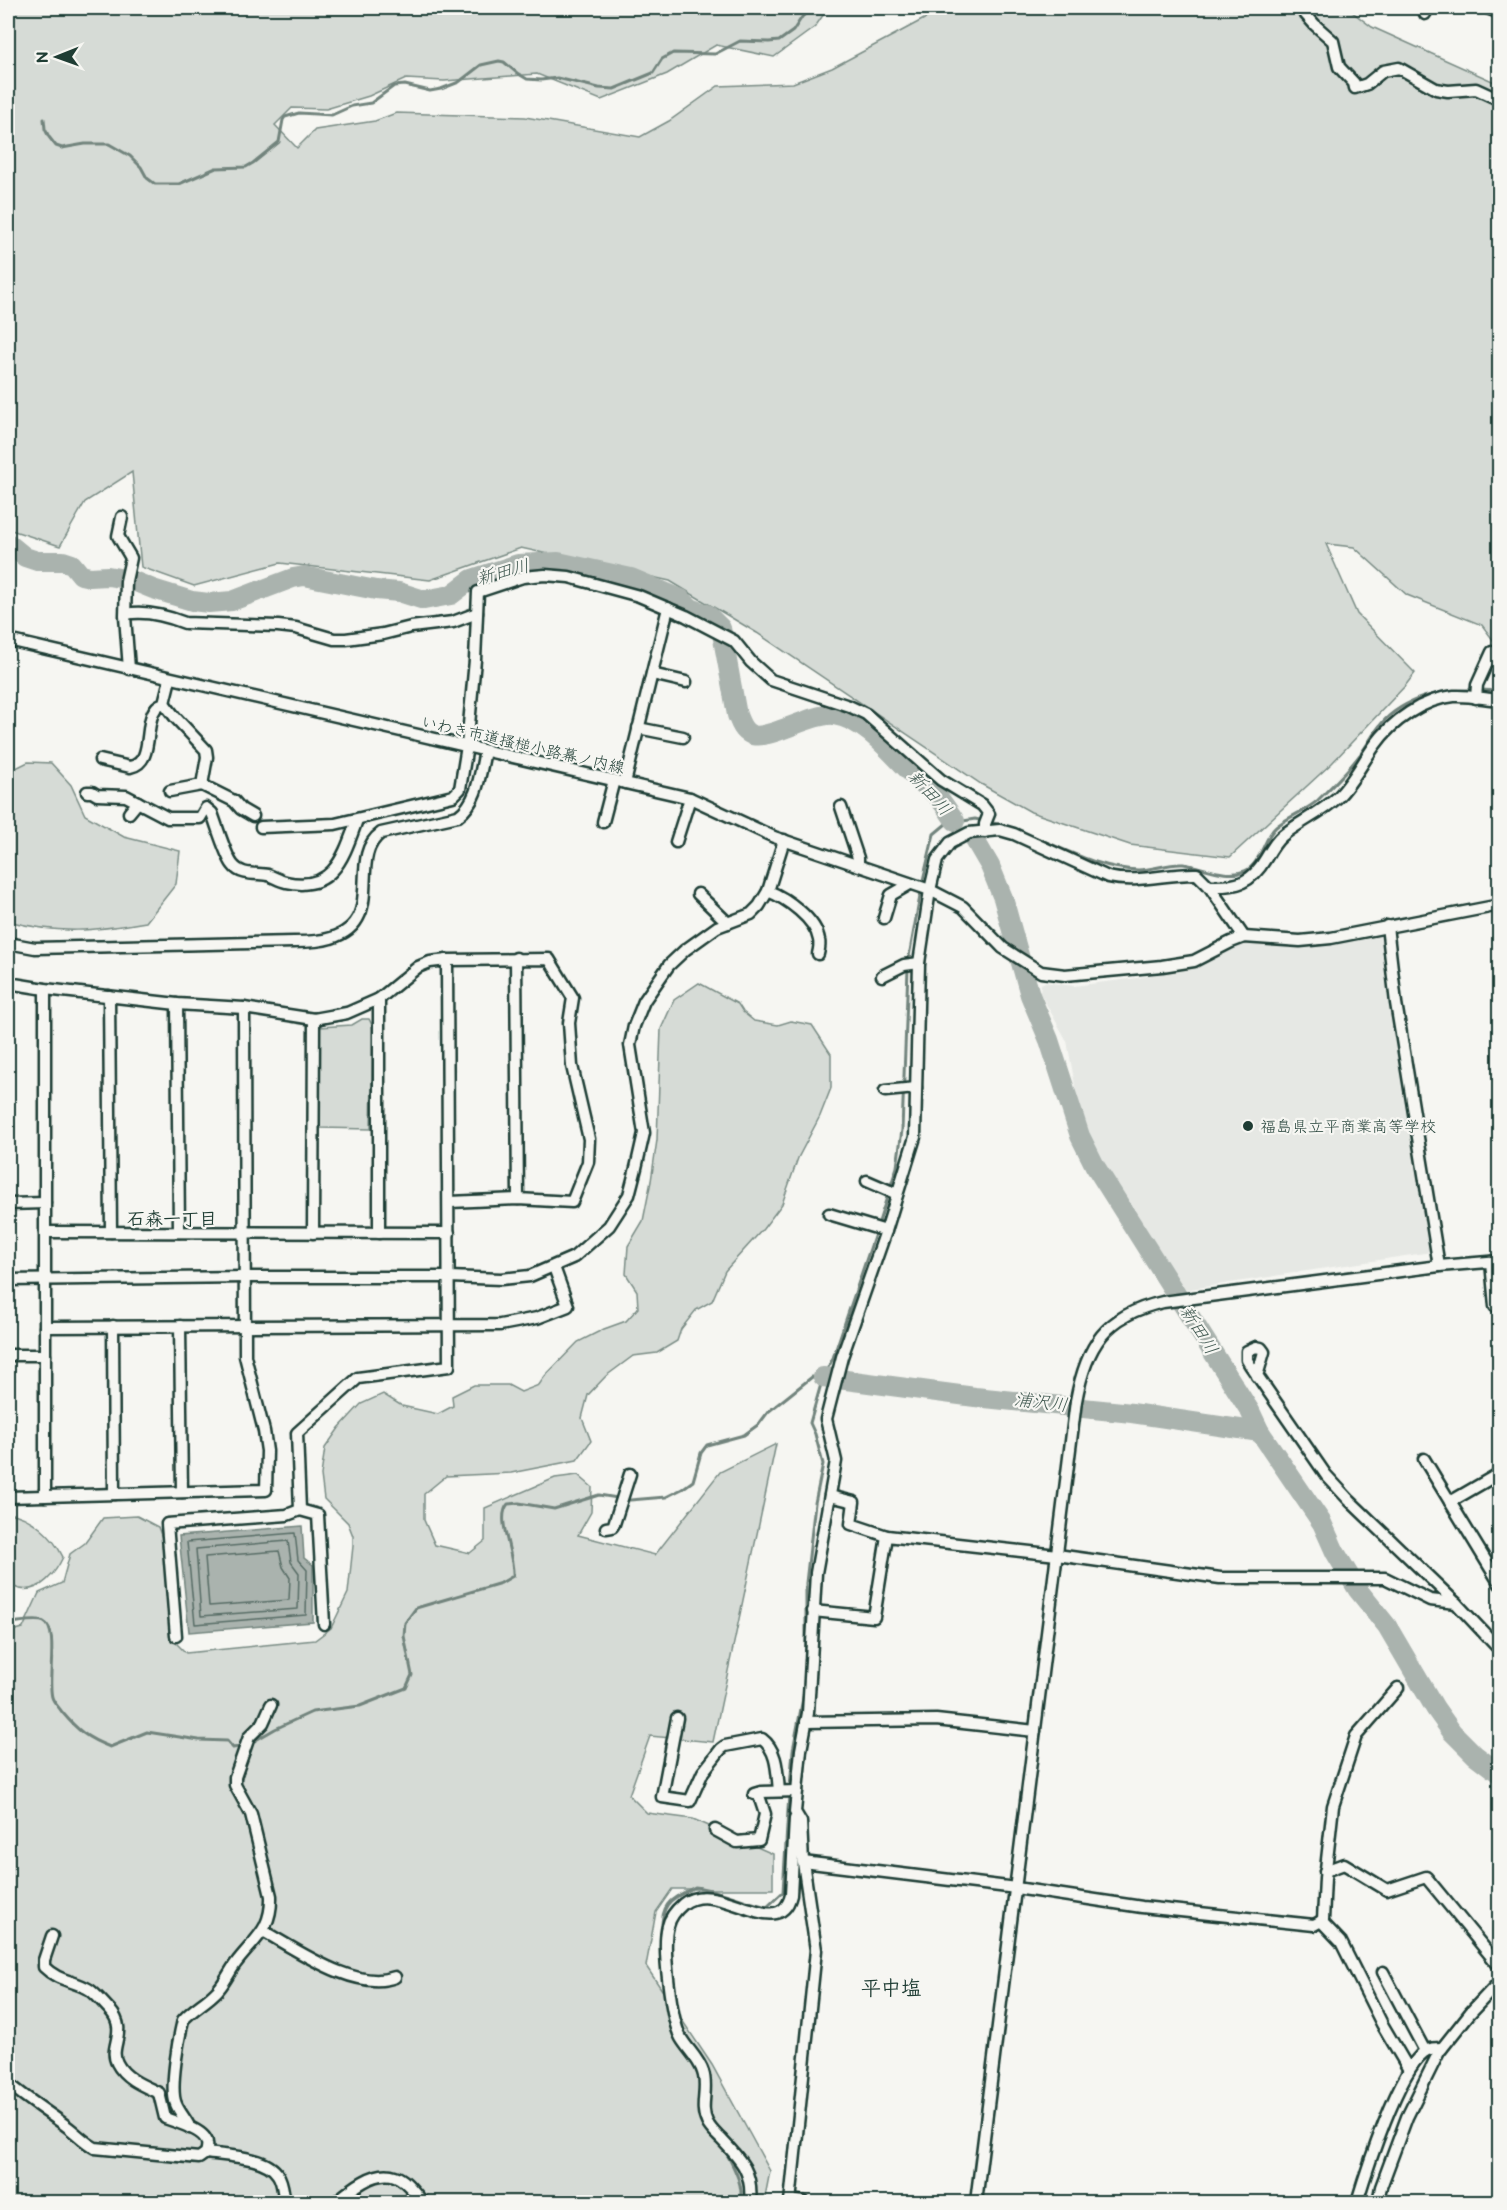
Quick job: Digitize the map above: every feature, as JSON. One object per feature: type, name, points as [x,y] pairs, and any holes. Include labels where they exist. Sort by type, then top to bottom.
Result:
[{"type":"street","points":[[1300,8],[1333,41],[1339,67],[1354,83],[1355,88],[1367,84],[1383,71],[1399,68],[1436,89],[1448,91],[1476,89],[1500,100]]},
{"type":"street","points":[[1487,8],[1500,13]]},
{"type":"street","points":[[122,517],[118,536],[130,554],[126,614],[129,669]]},
{"type":"street","points":[[261,827],[311,826],[357,820],[458,793],[467,746],[478,592],[504,582],[545,575],[586,580],[639,596],[668,608],[727,636],[771,680],[849,706],[866,714],[941,780],[982,805],[985,825]]},
{"type":"street","points":[[603,822],[638,728],[668,608]]},
{"type":"street","points":[[126,614],[153,615],[185,622],[287,627],[340,639],[453,622],[477,613]]},
{"type":"street","name":"いわき市道搔槌小路幕ノ内線","points":[[8,640],[690,798],[784,840],[921,887],[963,907],[1004,948],[1041,972],[1076,974],[1194,961],[1244,937]]},
{"type":"street","points":[[1476,698],[1477,685],[1492,652]]},
{"type":"street","points":[[652,674],[686,682]]},
{"type":"street","points":[[100,760],[122,767],[130,768],[137,765],[144,756],[156,708],[164,703],[170,679]]},
{"type":"street","points":[[1209,886],[1229,886],[1251,878],[1261,868],[1281,837],[1337,798],[1352,781],[1389,727],[1404,716],[1444,698],[1455,696],[1500,700]]},
{"type":"street","points":[[164,703],[206,750],[202,785]]},
{"type":"street","points":[[638,728],[683,736]]},
{"type":"street","points":[[8,943],[35,948],[294,942],[329,939],[339,935],[352,926],[361,912],[368,847],[372,839],[381,833],[458,816],[468,809],[474,795],[485,751]]},
{"type":"street","points":[[170,791],[202,785],[234,801],[241,810],[253,816]]},
{"type":"street","points":[[87,792],[97,795],[126,796],[158,815],[181,820],[200,819],[206,808],[212,813],[232,865],[245,873],[271,876],[287,882],[313,882],[334,871],[345,854],[357,820]]},
{"type":"street","points":[[676,842],[690,798]]},
{"type":"street","points":[[129,813],[138,802]]},
{"type":"street","points":[[841,807],[858,858],[858,865]]},
{"type":"street","points":[[750,2202],[751,2182],[739,2158],[712,2129],[706,2119],[704,2073],[677,2030],[666,1934],[670,1920],[676,1911],[690,1899],[711,1896],[758,1912],[771,1914],[779,1913],[789,1904],[795,1812],[806,1722],[816,1573],[836,1461],[826,1419],[836,1380],[915,1137],[921,887],[950,843],[985,825],[1014,834],[1108,877],[1130,880],[1184,873],[1197,874],[1209,886],[1244,937],[1300,941],[1331,938],[1500,905]]},
{"type":"street","points":[[8,1280],[449,1276],[501,1279],[530,1276],[574,1257],[609,1226],[629,1195],[644,1134],[630,1045],[631,1035],[644,1002],[669,965],[685,950],[710,932],[751,914],[764,899],[784,840]]},
{"type":"street","points":[[884,918],[891,895],[921,887]]},
{"type":"street","points":[[768,891],[802,913],[817,934],[818,954]]},
{"type":"street","points":[[698,894],[728,923]]},
{"type":"street","points":[[1387,926],[1396,1003],[1439,1266]]},
{"type":"street","points":[[516,958],[518,1199]]},
{"type":"street","points":[[8,983],[177,1004],[244,1008],[314,1019],[347,1013],[379,999],[418,967],[430,962],[516,958],[549,959],[573,998],[569,1023],[572,1066],[589,1139],[588,1162],[582,1181],[572,1202],[518,1199],[450,1202]]},
{"type":"street","points":[[300,1510],[297,1433],[358,1378],[449,1366],[450,1202],[447,960]]},
{"type":"street","points":[[882,976],[904,964],[919,963]]},
{"type":"street","points":[[45,989],[45,1496]]},
{"type":"street","points":[[109,996],[111,1232]]},
{"type":"street","points":[[379,999],[379,1233]]},
{"type":"street","points":[[177,1004],[179,1233]]},
{"type":"street","points":[[8,1497],[266,1490],[267,1451],[264,1431],[245,1356],[244,1008]]},
{"type":"street","points":[[313,1233],[314,1019]]},
{"type":"street","points":[[885,1091],[916,1088]]},
{"type":"street","points":[[867,1180],[897,1194]]},
{"type":"street","points":[[8,1204],[45,1203]]},
{"type":"street","points":[[829,1214],[886,1231]]},
{"type":"street","points":[[45,1232],[449,1233]]},
{"type":"street","points":[[976,2202],[1076,1401],[1081,1373],[1090,1351],[1100,1336],[1115,1322],[1134,1311],[1163,1302],[1439,1266],[1495,1262],[1498,1304]]},
{"type":"street","points":[[45,1327],[500,1325],[537,1318],[568,1306],[554,1267]]},
{"type":"street","points":[[112,1326],[114,1494]]},
{"type":"street","points":[[180,1326],[182,1492]]},
{"type":"street","points":[[8,1355],[45,1355]]},
{"type":"street","points":[[1257,1376],[1326,1475],[1456,1603],[1500,1650]]},
{"type":"street","points":[[1424,1459],[1500,1584]]},
{"type":"street","points":[[1450,1502],[1500,1473]]},
{"type":"street","points":[[606,1528],[614,1524],[630,1474]]},
{"type":"street","points":[[830,1496],[854,1502],[851,1524],[887,1536],[1220,1578],[1385,1578],[1430,1600],[1456,1603]]},
{"type":"street","points":[[176,1636],[167,1524],[287,1515],[300,1510],[318,1515],[324,1624]]},
{"type":"street","points":[[813,1611],[874,1617],[887,1536]]},
{"type":"street","points":[[803,1862],[1016,1888],[1142,1907],[1314,1925],[1323,1920],[1325,1871],[1333,1806],[1356,1736],[1398,1688]]},
{"type":"street","points":[[190,2128],[174,2097],[183,2020],[218,1991],[238,1960],[263,1931],[272,1909],[271,1896],[251,1814],[235,1785],[235,1777],[249,1737],[263,1723],[272,1705]]},
{"type":"street","points":[[678,1718],[662,1797],[690,1801],[703,1772],[721,1749],[725,1746],[762,1739],[767,1743],[776,1762],[779,1791]]},
{"type":"street","points":[[806,1722],[936,1720],[1035,1731]]},
{"type":"street","points":[[715,1830],[737,1842],[759,1840],[765,1814],[756,1794],[797,1791]]},
{"type":"street","points":[[795,1812],[801,1822],[803,1862],[816,1950],[790,2201],[804,2202]]},
{"type":"street","points":[[1325,1871],[1344,1863],[1387,1890],[1426,1877],[1500,1967]]},
{"type":"street","points":[[1321,1921],[1341,1942],[1382,2024],[1409,2070]]},
{"type":"street","points":[[263,1931],[345,1974],[374,1982],[395,1977]]},
{"type":"street","points":[[52,1936],[44,1967],[52,1975],[90,1990],[112,2012],[119,2030],[116,2063],[132,2079],[159,2093],[165,2118],[204,2136],[207,2142],[206,2153]]},
{"type":"street","points":[[1383,1972],[1425,2051]]},
{"type":"street","points":[[1378,2202],[1381,2187],[1407,2117],[1442,2048],[1500,1981]]},
{"type":"street","points":[[1357,2202],[1365,2175],[1409,2070],[1425,2051],[1442,2048]]},
{"type":"street","points":[[8,2083],[33,2104],[70,2128],[83,2142],[95,2148],[199,2158],[206,2153],[265,2163],[280,2177],[285,2202]]},
{"type":"street","points":[[336,2202],[364,2181],[383,2175],[396,2176],[401,2179],[423,2202]]},
{"type":"shaded area","points":[[8,8],[828,8],[815,27],[774,57],[716,45],[667,74],[601,100],[537,74],[444,81],[406,79],[369,96],[326,109],[292,108],[275,125],[297,148],[315,130],[375,121],[396,113],[525,117],[640,137],[669,121],[718,86],[793,83],[832,68],[926,18],[938,8],[1347,8],[1372,27],[1499,84],[1499,648],[1482,625],[1407,595],[1354,547],[1326,544],[1357,614],[1415,673],[1332,763],[1230,857],[1130,845],[1031,812],[981,784],[757,633],[670,581],[521,548],[430,580],[280,563],[194,586],[141,567],[132,472],[85,502],[60,546],[8,529]]},
{"type":"shaded area","points":[[28,762],[51,763],[71,785],[85,815],[124,837],[180,851],[176,884],[146,922],[110,928],[61,930],[8,921],[8,772]]},
{"type":"shaded area","name":"福島県立平商業高等学校","points":[[1382,935],[1431,1252],[1184,1290],[1119,1199],[1092,1149],[1078,1102],[1067,1041],[1040,993],[1041,984],[1045,982],[1074,986],[1137,978],[1197,966],[1247,943],[1309,947]]},
{"type":"shaded area","points":[[699,983],[738,1004],[743,1012],[754,1021],[778,1025],[791,1021],[812,1025],[831,1054],[831,1088],[820,1116],[798,1158],[782,1204],[725,1271],[712,1301],[696,1310],[681,1329],[677,1341],[657,1353],[633,1356],[606,1376],[588,1395],[582,1418],[591,1441],[577,1460],[511,1473],[446,1476],[424,1494],[424,1520],[435,1545],[470,1553],[485,1541],[485,1508],[555,1478],[578,1475],[592,1487],[591,1512],[578,1535],[655,1555],[720,1472],[776,1444],[713,1742],[650,1736],[629,1795],[647,1813],[693,1819],[773,1854],[773,1889],[672,1889],[656,1912],[646,1966],[712,2065],[770,2171],[764,2202],[8,2202],[8,1632],[23,1628],[39,1593],[62,1583],[70,1554],[85,1543],[103,1518],[137,1516],[158,1527],[168,1554],[171,1638],[186,1653],[315,1640],[331,1628],[348,1593],[353,1536],[348,1523],[324,1499],[321,1475],[325,1448],[339,1428],[361,1404],[383,1394],[402,1406],[438,1414],[453,1406],[452,1396],[474,1385],[508,1385],[521,1392],[539,1385],[578,1342],[626,1321],[638,1308],[637,1291],[626,1274],[628,1246],[643,1221],[651,1181],[657,1140],[661,1029],[674,1000]]},
{"type":"shaded area","points":[[362,1019],[369,1019],[373,1027],[371,1129],[320,1128],[320,1027],[352,1025]]},
{"type":"shaded area","points":[[8,1513],[25,1518],[40,1528],[59,1549],[63,1557],[52,1575],[35,1588],[18,1589],[8,1583]]},
{"type":"water","points":[[302,1526],[304,1558],[313,1565],[313,1622],[189,1632],[179,1536]]},
{"type":"waterway","points":[[44,119],[45,129],[56,146],[62,148],[85,144],[109,144],[130,156],[141,167],[147,178],[155,184],[179,184],[216,168],[246,167],[253,163],[279,142],[285,117],[299,113],[332,115],[352,106],[371,103],[394,86],[405,85],[430,91],[441,89],[459,82],[481,65],[499,61],[504,62],[527,79],[557,78],[599,88],[614,89],[653,73],[662,59],[673,53],[715,54],[740,41],[779,41],[793,31],[802,17],[812,8]]},
{"type":"waterway","name":"新田川","points":[[8,543],[25,557],[37,561],[63,561],[72,564],[81,575],[131,580],[192,601],[209,603],[232,601],[304,576],[376,590],[399,592],[424,600],[451,595],[472,579],[518,564],[558,562],[631,578],[681,599],[691,608],[707,614],[721,628],[737,715],[747,732],[757,736],[767,734],[824,715],[846,718],[880,741],[936,795],[955,821]]},
{"type":"waterway","points":[[1026,834],[1094,862],[1123,869],[1144,870],[1183,864],[1230,874],[1245,871],[1255,863],[1272,831],[1318,800],[1350,768],[1391,714],[1413,701],[1437,693],[1474,690]]},
{"type":"waterway","points":[[1480,690],[1500,691]]},
{"type":"waterway","points":[[908,962],[934,834],[946,824],[975,819],[1002,825]]},
{"type":"waterway","name":"新田川","points":[[976,842],[990,866],[1003,898],[1030,995],[1049,1040],[1080,1136],[1095,1166],[1250,1411],[1260,1432],[1322,1523],[1335,1552],[1358,1590],[1387,1626],[1435,1708],[1452,1732],[1475,1755],[1500,1774]]},
{"type":"waterway","points":[[890,1188],[897,1167],[902,1130],[908,968]]},
{"type":"waterway","points":[[878,1225],[888,1194]]},
{"type":"waterway","points":[[806,1663],[806,1583],[815,1503],[823,1464],[810,1423],[823,1377],[833,1358],[876,1231]]},
{"type":"waterway","points":[[249,1744],[312,1712],[360,1706],[406,1688],[412,1675],[404,1636],[405,1623],[416,1608],[501,1583],[513,1576],[504,1527],[505,1510],[508,1504],[519,1503],[554,1509],[599,1495],[630,1500],[666,1497],[693,1481],[701,1453],[707,1445],[744,1435],[759,1424],[768,1412],[812,1377],[823,1377]]},
{"type":"waterway","name":"浦沢川","points":[[823,1377],[975,1397],[1132,1413],[1260,1432]]},
{"type":"waterway","points":[[8,1623],[37,1620],[44,1622],[48,1627],[52,1644],[51,1689],[53,1699],[73,1724],[95,1740],[110,1747],[147,1732],[199,1740],[227,1741],[233,1748],[243,1746]]},
{"type":"waterway","points":[[790,1787],[793,1750],[804,1693]]},
{"type":"waterway","points":[[662,1932],[665,1908],[673,1899],[695,1887],[767,1907],[783,1892],[789,1794]]},
{"type":"waterway","points":[[690,2059],[697,2070],[700,2083]]},
{"type":"waterway","points":[[725,2150],[739,2182],[740,2202]]},
{"type":"place","name":"福島県立平商業高等学校","points":[[1248,1126]]},
{"type":"district","name":"石森一丁目","points":[[172,1219]]},
{"type":"district","name":"平中塩","points":[[891,1988]]}]
